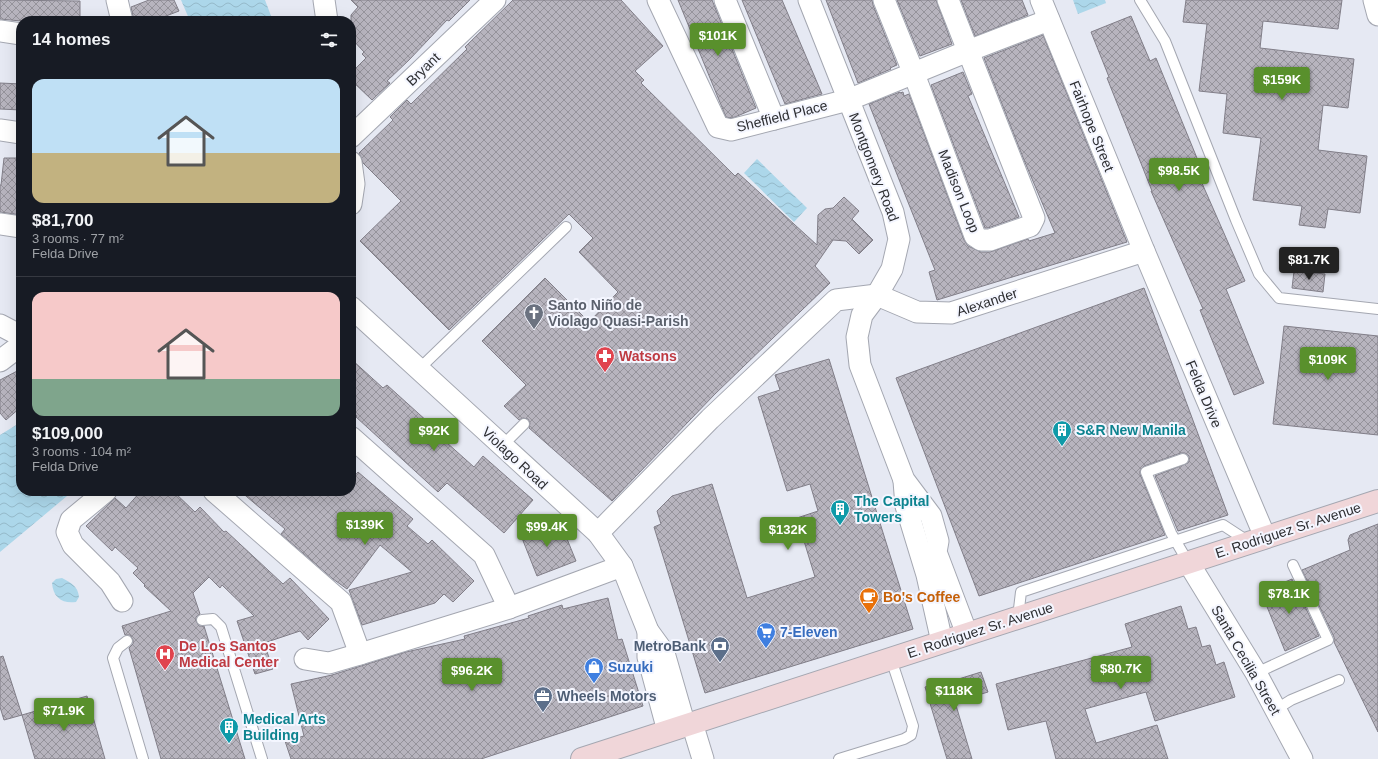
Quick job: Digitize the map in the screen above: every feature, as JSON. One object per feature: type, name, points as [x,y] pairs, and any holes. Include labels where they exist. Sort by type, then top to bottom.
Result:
[{"type":"main road","name":"E. Rodriguez Sr. Avenue","points":[[586,758],[1378,501]]},
{"type":"street","points":[[117,0],[121,16]]},
{"type":"street","points":[[324,0],[326,16]]},
{"type":"street","name":"Bryant","points":[[356,132],[494,0]]},
{"type":"street","name":"Sheffield Place","points":[[644,0],[662,8],[718,127],[731,130],[848,100]]},
{"type":"street","points":[[725,0],[774,119]]},
{"type":"street","name":"Montgomery Road","points":[[809,0],[893,212],[899,239],[892,270],[877,296],[862,315],[857,337],[860,365],[904,480],[931,516],[938,541],[935,566],[942,642]]},
{"type":"street","name":"Madison Loop","points":[[884,0],[914,74],[975,236],[981,240],[990,240],[1030,226],[1034,218],[948,0]]},
{"type":"street","name":"Fairhope Street","points":[[1041,0],[1144,251]]},
{"type":"street","points":[[1374,0],[1378,15]]},
{"type":"street","name":"Montgomery Road","points":[[848,100],[1049,20]]},
{"type":"street","points":[[0,30],[16,33]]},
{"type":"street","points":[[0,130],[16,132]]},
{"type":"street","points":[[0,224],[16,227]]},
{"type":"street","name":"Alexander","points":[[598,533],[710,419],[836,300],[877,296],[917,312],[951,313],[1144,251]]},
{"type":"street","name":"Felda Drive","points":[[1144,251],[1257,540]]},
{"type":"street","name":"Violago Road","points":[[356,312],[598,533],[622,566],[648,632],[664,653],[681,727],[704,759]]},
{"type":"street","points":[[0,325],[16,333]]},
{"type":"street","points":[[0,361],[16,349]]},
{"type":"street","points":[[356,441],[484,555],[509,608]]},
{"type":"street","name":"Montgomery Road","points":[[904,480],[906,506],[967,634]]},
{"type":"street","points":[[100,496],[71,520],[67,532],[73,545],[110,582],[122,601]]},
{"type":"street","points":[[220,496],[341,602],[360,654]]},
{"type":"street","name":"Santa Cecilia Street","points":[[1188,562],[1256,673],[1302,759]]},
{"type":"street","points":[[305,659],[329,662],[360,654],[509,608],[622,566]]},
{"type":"lane","points":[[1140,0],[1165,41],[1259,274],[1279,298],[1378,309]]},
{"type":"lane","points":[[418,369],[566,227]]},
{"type":"lane","points":[[502,446],[524,424]]},
{"type":"lane","points":[[1182,459],[1146,472],[1173,537],[1188,562]]},
{"type":"lane","points":[[1018,617],[1019,588],[1173,537],[1223,525],[1257,540]]},
{"type":"lane","points":[[1256,673],[1328,640],[1293,565]]},
{"type":"lane","points":[[202,620],[213,619],[221,627],[262,759]]},
{"type":"lane","points":[[127,641],[118,648],[114,658],[143,759]]},
{"type":"lane","points":[[839,759],[911,736],[913,726],[891,659]]},
{"type":"lane","points":[[1275,710],[1290,700],[1339,680]]},
{"type":"water","points":[[181,0],[265,0],[271,16],[188,16]]},
{"type":"water","points":[[1073,0],[1105,0],[1106,3],[1078,14]]},
{"type":"water","points":[[757,159],[807,208],[794,222],[744,173]]},
{"type":"water","points":[[16,425],[16,496],[67,496],[0,552],[0,435]]},
{"type":"water","points":[[62,578],[76,587],[79,597],[76,602],[63,601],[54,593],[52,583],[56,579]]},
{"type":"building","points":[[0,0],[80,1],[80,16],[16,16],[16,21],[0,19]]},
{"type":"building","points":[[149,0],[174,0],[179,11],[166,16],[133,16],[131,7]]},
{"type":"building","points":[[351,0],[470,0],[449,21],[447,20],[387,81],[390,83],[372,100],[356,85],[356,68],[366,58],[362,54],[364,52],[356,43],[356,16],[351,16],[358,7]]},
{"type":"building","points":[[513,0],[621,0],[663,46],[635,71],[644,80],[641,83],[735,176],[738,173],[817,245],[818,215],[825,209],[833,208],[844,197],[859,211],[852,219],[873,240],[859,254],[846,241],[833,240],[815,266],[830,283],[715,394],[612,501],[529,428],[530,423],[528,419],[523,418],[519,420],[504,406],[526,385],[482,341],[545,278],[589,322],[618,292],[579,252],[593,238],[569,214],[449,330],[360,241],[401,201],[363,163],[359,153],[393,120],[390,117],[407,100],[411,104],[467,49],[465,47]]},
{"type":"building","points":[[678,0],[712,0],[756,108],[735,117],[726,117]]},
{"type":"building","points":[[742,0],[782,0],[822,94],[785,104]]},
{"type":"building","points":[[826,0],[872,0],[897,65],[858,83]]},
{"type":"building","points":[[897,0],[936,0],[952,44],[920,56]]},
{"type":"building","points":[[961,0],[1022,0],[1028,15],[975,36]]},
{"type":"building","points":[[1186,0],[1342,0],[1338,29],[1263,21],[1260,48],[1354,59],[1348,108],[1323,105],[1318,150],[1367,156],[1360,213],[1328,209],[1325,228],[1299,225],[1302,206],[1253,200],[1261,138],[1223,133],[1227,94],[1199,91],[1207,24],[1183,22]]},
{"type":"building","points":[[1131,16],[1150,61],[1156,58],[1199,163],[1194,165],[1245,281],[1226,289],[1264,383],[1234,395],[1200,310],[1203,309],[1151,191],[1107,78],[1109,77],[1091,32]]},
{"type":"building","points":[[1043,35],[1127,242],[937,300],[929,272],[935,270],[869,104],[900,92],[903,92],[904,96],[909,94],[964,240],[968,246],[981,252],[990,252],[1028,239],[1029,241],[1055,233],[1024,160],[984,58]]},
{"type":"building","points":[[963,72],[972,94],[968,96],[1019,217],[988,228],[985,228],[931,85]]},
{"type":"building","points":[[0,83],[16,84],[16,110],[0,109]]},
{"type":"building","points":[[4,158],[16,158],[16,214],[0,212]]},
{"type":"building","points":[[1294,271],[1325,274],[1323,292],[1292,288]]},
{"type":"building","name":"S&R New Manila","points":[[1144,288],[1228,515],[1178,531],[1155,476],[1188,463],[1189,456],[1185,453],[1181,453],[1144,466],[1140,471],[1165,535],[979,596],[896,378]]},
{"type":"building","points":[[1284,326],[1378,336],[1378,435],[1273,424]]},
{"type":"building","name":"The Capital Towers","points":[[829,359],[913,629],[705,693],[654,527],[661,524],[657,511],[672,496],[712,484],[747,598],[815,577],[797,518],[818,511],[810,484],[787,491],[758,397],[780,390],[775,375]]},
{"type":"building","points":[[356,364],[383,388],[387,385],[439,432],[437,434],[474,467],[483,456],[533,500],[504,533],[447,483],[438,492],[356,417]]},
{"type":"building","points":[[16,372],[16,411],[6,420],[0,413],[0,380]]},
{"type":"building","points":[[358,472],[413,519],[407,526],[428,544],[432,540],[474,581],[453,602],[444,594],[435,603],[362,625],[349,590],[412,572],[380,545],[347,589],[333,579],[281,534],[285,529],[246,496],[356,496],[356,474]]},
{"type":"building","points":[[137,496],[178,496],[195,512],[200,507],[224,532],[226,531],[283,584],[290,578],[329,619],[308,640],[300,631],[264,643],[273,669],[255,674],[237,621],[254,616],[222,585],[220,588],[209,577],[193,593],[200,614],[196,617],[196,621],[199,626],[204,626],[245,759],[161,759],[129,648],[133,644],[133,640],[130,635],[125,635],[122,626],[171,611],[144,586],[145,585],[133,573],[138,568],[115,547],[112,551],[86,526],[115,498],[126,508]]},
{"type":"building","points":[[552,520],[559,537],[565,534],[576,561],[537,576],[520,533]]},
{"type":"building","points":[[1378,524],[1378,732],[1334,642],[1334,637],[1302,570],[1350,550],[1348,540],[1350,535]]},
{"type":"building","points":[[1292,579],[1319,636],[1285,651],[1261,592]]},
{"type":"building","points":[[608,598],[618,640],[622,639],[643,706],[481,759],[291,759],[285,741],[304,736],[291,684],[332,675],[406,652],[465,639],[464,636],[529,618],[528,616],[562,605],[563,609]]},
{"type":"building","points":[[1181,606],[1188,629],[1196,627],[1202,647],[1210,645],[1216,665],[1224,662],[1235,697],[1155,721],[1146,692],[1085,709],[1096,743],[1157,725],[1168,759],[1056,759],[1046,721],[1008,730],[996,684],[1132,647],[1125,624]]},
{"type":"building","points":[[3,656],[22,715],[4,720],[0,707],[0,657]]},
{"type":"building","points":[[981,672],[988,692],[955,702],[972,759],[947,759],[925,687],[948,680],[949,682]]},
{"type":"building","points":[[87,696],[105,759],[35,759],[22,715]]},
{"type":"place","name":"Santo Niño de Violago Quasi-Parish","points":[[534,330]]},
{"type":"place","name":"Watsons","points":[[605,373]]},
{"type":"place","name":"S&R New Manila","points":[[1062,447]]},
{"type":"place","name":"The Capital Towers","points":[[840,526]]},
{"type":"place","name":"Bo's Coffee","points":[[869,614]]},
{"type":"place","name":"7-Eleven","points":[[766,649]]},
{"type":"place","name":"MetroBank","points":[[720,663]]},
{"type":"place","name":"De Los Santos Medical Center","points":[[165,671]]},
{"type":"place","name":"Suzuki","points":[[594,684]]},
{"type":"place","name":"Wheels Motors","points":[[543,713]]},
{"type":"place","name":"Medical Arts Building","points":[[229,744]]}]
